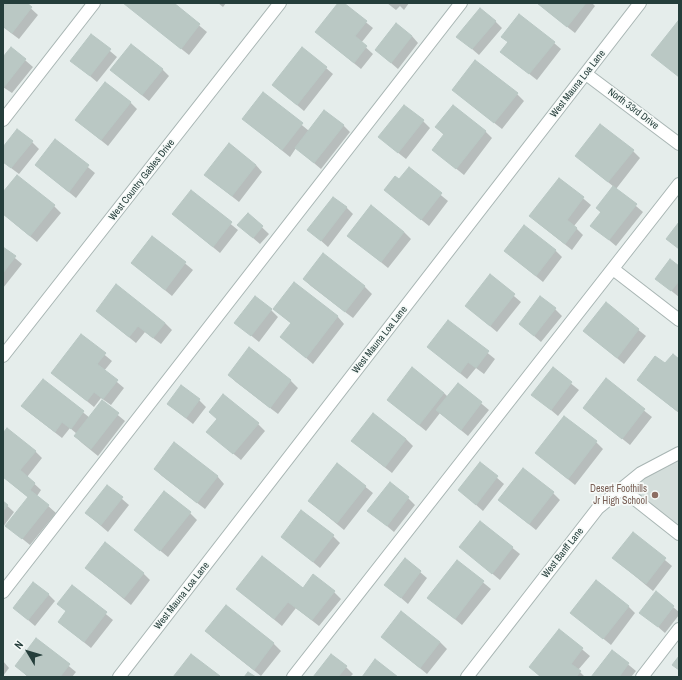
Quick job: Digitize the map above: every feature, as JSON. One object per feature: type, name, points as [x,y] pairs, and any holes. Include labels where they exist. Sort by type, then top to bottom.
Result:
[{"type":"street","points":[[3,120],[94,3]]},
{"type":"street","name":"West Country Gables Drive","points":[[3,356],[280,3]]},
{"type":"street","points":[[3,592],[461,3]]},
{"type":"street","name":"West Mauna Loa Lane","points":[[119,677],[640,3]]},
{"type":"street","name":"North 33rd Drive","points":[[586,74],[679,144]]},
{"type":"street","points":[[293,677],[679,184]]},
{"type":"street","points":[[613,269],[679,320]]},
{"type":"street","name":"West Banff Lane","points":[[467,677],[598,508],[641,473],[679,453]]},
{"type":"street","points":[[622,489],[679,534]]},
{"type":"street","points":[[642,677],[679,629]]},
{"type":"shaded area","name":"Desert Foothills Jr High School","points":[[679,453],[679,534],[622,489]]},
{"type":"building","points":[[3,3],[27,3],[32,7],[12,33],[3,26]]},
{"type":"building","points":[[123,3],[174,3],[200,24],[181,49]]},
{"type":"building","points":[[338,3],[344,3],[367,21],[355,36],[367,46],[354,63],[315,32]]},
{"type":"building","points":[[537,3],[586,3],[567,27]]},
{"type":"building","points":[[480,8],[496,21],[472,49],[456,37]]},
{"type":"building","points":[[519,14],[555,42],[529,74],[500,52],[508,42],[501,37]]},
{"type":"building","points":[[679,21],[679,77],[651,55]]},
{"type":"building","points":[[396,23],[412,36],[391,63],[375,50]]},
{"type":"building","points":[[91,34],[111,49],[90,76],[70,61]]},
{"type":"building","points":[[131,44],[163,69],[142,95],[110,70]]},
{"type":"building","points":[[11,47],[26,59],[4,87],[3,57]]},
{"type":"building","points":[[302,47],[327,67],[297,105],[272,85]]},
{"type":"building","points":[[475,60],[518,93],[494,123],[452,90]]},
{"type":"building","points":[[105,82],[131,102],[101,140],[75,120]]},
{"type":"building","points":[[263,92],[303,123],[282,150],[242,119]]},
{"type":"building","points":[[404,105],[424,120],[398,153],[378,137]]},
{"type":"building","points":[[453,105],[486,131],[456,169],[432,150],[444,134],[435,127]]},
{"type":"building","points":[[324,110],[344,125],[314,163],[295,148]]},
{"type":"building","points":[[600,124],[634,150],[608,182],[575,156]]},
{"type":"building","points":[[17,129],[33,141],[11,168],[3,162],[3,147]]},
{"type":"building","points":[[55,139],[89,165],[69,192],[35,165]]},
{"type":"building","points":[[229,143],[256,165],[232,196],[204,175]]},
{"type":"building","points":[[409,167],[442,193],[421,220],[384,190],[395,176],[399,179]]},
{"type":"building","points":[[17,175],[55,205],[30,236],[3,214],[3,192]]},
{"type":"building","points":[[559,178],[584,197],[567,220],[577,228],[565,244],[529,216]]},
{"type":"building","points":[[613,186],[637,204],[609,240],[590,226],[601,212],[596,208]]},
{"type":"building","points":[[191,190],[232,222],[213,247],[172,214]]},
{"type":"building","points":[[333,197],[347,207],[321,241],[307,230]]},
{"type":"building","points":[[371,205],[404,232],[381,262],[347,236]]},
{"type":"building","points":[[248,213],[263,226],[253,238],[237,225]]},
{"type":"building","points":[[679,222],[679,249],[666,239]]},
{"type":"building","points":[[524,225],[556,250],[536,276],[504,251]]},
{"type":"building","points":[[152,236],[186,262],[165,290],[131,263]]},
{"type":"building","points":[[3,247],[16,256],[3,273]]},
{"type":"building","points":[[323,253],[365,286],[345,312],[303,279]]},
{"type":"building","points":[[670,259],[679,266],[679,281],[671,291],[655,279]]},
{"type":"building","points":[[490,274],[515,294],[490,326],[465,306]]},
{"type":"building","points":[[294,282],[338,316],[306,358],[280,337],[291,323],[273,309]]},
{"type":"building","points":[[116,284],[165,323],[153,338],[138,326],[129,337],[96,311]]},
{"type":"building","points":[[255,296],[272,309],[251,336],[234,323]]},
{"type":"building","points":[[540,296],[556,308],[534,336],[519,324]]},
{"type":"building","points":[[606,302],[639,329],[617,358],[583,331]]},
{"type":"building","points":[[448,320],[489,351],[476,368],[468,362],[460,373],[427,347]]},
{"type":"building","points":[[81,334],[106,353],[97,364],[118,380],[103,399],[94,392],[87,401],[51,373]]},
{"type":"building","points":[[249,347],[291,380],[270,408],[228,375]]},
{"type":"building","points":[[673,354],[679,359],[679,409],[677,411],[637,380],[655,356],[665,363]]},
{"type":"building","points":[[412,367],[444,393],[419,425],[387,400]]},
{"type":"building","points":[[553,367],[572,382],[551,410],[531,395]]},
{"type":"building","points":[[606,378],[645,409],[622,439],[583,408]]},
{"type":"building","points":[[43,379],[84,411],[71,429],[62,422],[55,432],[21,406]]},
{"type":"building","points":[[458,383],[482,402],[461,430],[436,410]]},
{"type":"building","points":[[181,385],[200,399],[186,418],[167,404]]},
{"type":"building","points":[[223,394],[259,423],[233,454],[206,432],[217,419],[209,412]]},
{"type":"building","points":[[102,400],[119,413],[91,449],[74,436]]},
{"type":"building","points":[[373,413],[406,439],[385,467],[351,441]]},
{"type":"building","points":[[564,416],[597,441],[568,479],[535,453]]},
{"type":"building","points":[[7,428],[36,451],[20,470],[35,483],[30,490],[49,505],[22,539],[5,526],[28,497],[3,477],[3,433]]},
{"type":"building","points":[[174,442],[218,476],[197,503],[154,469]]},
{"type":"building","points":[[480,462],[498,476],[476,505],[458,490]]},
{"type":"building","points":[[337,463],[366,486],[337,523],[308,501]]},
{"type":"building","points":[[523,468],[554,492],[529,524],[498,500]]},
{"type":"building","points":[[390,482],[409,497],[387,526],[367,511]]},
{"type":"building","points":[[107,485],[123,497],[101,525],[85,513]]},
{"type":"building","points":[[164,491],[191,512],[160,551],[134,530]]},
{"type":"building","points":[[3,501],[8,505],[3,511]]},
{"type":"building","points":[[301,510],[334,535],[313,562],[281,537]]},
{"type":"building","points":[[480,521],[513,547],[492,574],[459,547]]},
{"type":"building","points":[[633,532],[666,558],[646,584],[612,558]]},
{"type":"building","points":[[105,542],[144,573],[124,598],[85,568]]},
{"type":"building","points":[[262,556],[303,588],[313,574],[335,591],[312,620],[288,602],[274,619],[236,589]]},
{"type":"building","points":[[405,558],[421,571],[401,598],[384,585]]},
{"type":"building","points":[[457,560],[484,581],[455,619],[427,598]]},
{"type":"building","points":[[596,580],[629,606],[603,639],[570,613]]},
{"type":"building","points":[[33,582],[49,594],[28,620],[13,608]]},
{"type":"building","points":[[72,585],[107,612],[84,642],[58,622],[66,611],[57,604]]},
{"type":"building","points":[[656,591],[674,606],[658,627],[639,613]]},
{"type":"building","points":[[226,605],[274,643],[254,670],[205,631]]},
{"type":"building","points":[[401,611],[440,642],[420,668],[381,637]]},
{"type":"building","points":[[559,629],[583,648],[571,664],[581,671],[576,677],[541,677],[529,667]]},
{"type":"building","points":[[36,638],[70,664],[60,677],[29,677],[15,666]]},
{"type":"building","points":[[612,650],[629,663],[619,677],[591,677]]},
{"type":"building","points":[[191,654],[220,676],[173,677]]},
{"type":"building","points":[[331,654],[347,666],[338,677],[313,677]]},
{"type":"building","points":[[679,656],[679,670],[672,665]]},
{"type":"building","points":[[375,659],[398,677],[362,677]]},
{"type":"building","points":[[248,672],[256,677],[244,677]]},
{"type":"place","name":"Desert Foothills Jr High School","points":[[655,495]]}]
